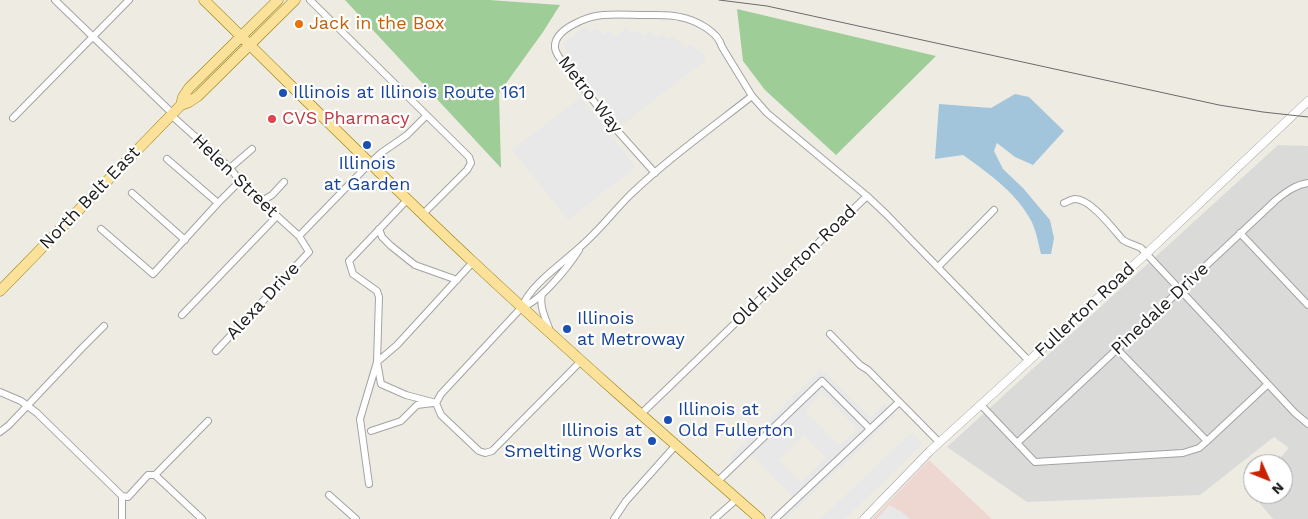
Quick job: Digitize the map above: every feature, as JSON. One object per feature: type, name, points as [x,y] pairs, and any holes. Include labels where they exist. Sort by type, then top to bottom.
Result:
[{"type":"main road","points":[[204,0],[407,200],[581,361],[760,519]]},
{"type":"main road","name":"North Belt East","points":[[181,105],[183,97],[189,88],[278,0]]},
{"type":"main road","name":"North Belt East","points":[[0,291],[181,105],[198,96],[295,0]]},
{"type":"street","name":"Helen Street","points":[[56,0],[230,168],[240,181],[276,216],[299,236]]},
{"type":"street","points":[[13,118],[129,0]]},
{"type":"street","points":[[310,0],[469,157],[468,170],[422,214]]},
{"type":"street","name":"Metro Way","points":[[655,173],[614,127],[559,57],[554,45],[558,36],[567,28],[580,21],[603,15],[679,16],[708,28],[719,39],[752,96],[778,122],[866,196]]},
{"type":"street","points":[[522,307],[529,305],[555,281],[581,247],[630,195],[752,96]]},
{"type":"street","name":"Fullerton Road","points":[[864,519],[894,486],[939,442],[1146,254],[1308,101]]},
{"type":"street","name":"Alexa Drive","points":[[216,351],[309,252],[299,236],[381,153],[407,135],[426,116]]},
{"type":"street","points":[[230,168],[252,149]]},
{"type":"street","points":[[167,159],[218,203]]},
{"type":"street","points":[[101,229],[153,274],[240,181]]},
{"type":"street","points":[[262,201],[272,195],[284,182]]},
{"type":"street","name":"Pinedale Drive","points":[[1018,443],[1276,200],[1288,190],[1300,184],[1308,183]]},
{"type":"street","points":[[132,193],[185,240]]},
{"type":"street","name":"Old Fullerton Road","points":[[641,414],[866,196],[1029,361]]},
{"type":"street","points":[[1064,203],[1074,199],[1083,200],[1092,206],[1123,240],[1128,244],[1141,248],[1295,413],[1308,424]]},
{"type":"street","points":[[407,200],[349,261],[354,274],[377,291],[379,298],[377,362],[381,384],[406,396],[436,403]]},
{"type":"street","points":[[938,267],[994,210]]},
{"type":"street","points":[[182,315],[276,216]]},
{"type":"street","points":[[379,229],[382,237],[415,266],[457,280]]},
{"type":"street","points":[[1240,233],[1308,305]]},
{"type":"street","points":[[436,403],[441,394],[522,307],[534,290],[564,260],[581,247]]},
{"type":"street","points":[[369,484],[360,419],[377,362],[397,345],[474,262]]},
{"type":"street","points":[[542,294],[542,310],[552,334]]},
{"type":"street","points":[[0,432],[28,406],[104,326]]},
{"type":"street","points":[[830,334],[939,442]]},
{"type":"street","points":[[1118,349],[1207,441]]},
{"type":"street","points":[[436,403],[441,415],[479,451],[485,453],[492,451],[581,361]]},
{"type":"street","points":[[718,482],[822,381],[870,430]]},
{"type":"street","points":[[981,405],[1035,462],[1184,453],[1199,448],[1268,384]]},
{"type":"street","points":[[0,392],[28,406],[51,425],[122,496],[128,497],[148,475],[155,475],[202,519]]},
{"type":"street","points":[[775,519],[898,402]]},
{"type":"street","points":[[371,430],[402,421],[417,405],[436,403]]},
{"type":"street","points":[[155,475],[208,421]]},
{"type":"street","points":[[614,519],[626,501],[676,445]]},
{"type":"street","points":[[329,495],[356,519]]},
{"type":"street","points":[[122,496],[122,519]]},
{"type":"street","points":[[714,519],[737,499]]},
{"type":"shaded area","points":[[586,26],[591,32],[597,28],[603,35],[609,30],[614,37],[627,27],[632,34],[638,30],[643,36],[651,30],[657,37],[662,33],[668,39],[672,36],[678,42],[680,41],[686,48],[691,44],[697,50],[699,49],[707,59],[622,125],[565,53],[567,51],[562,44]]},
{"type":"shaded area","points":[[581,97],[636,167],[568,220],[512,150]]},
{"type":"shaded area","points":[[1278,145],[1308,146],[1308,519],[1273,519],[1260,504],[1293,504],[1293,454],[1284,454],[1289,448],[1274,437],[1252,454],[1243,454],[1243,461],[1200,495],[1027,502],[947,447]]},
{"type":"shaded area","points":[[821,369],[870,417],[885,404],[896,415],[786,519],[779,511],[793,497],[751,454],[737,467],[729,458]],"holes":[[[822,393],[857,429],[839,446],[805,411]],[[804,435],[826,458],[801,482],[779,460]]]},
{"type":"shaded area","points":[[912,432],[923,444],[845,519],[820,519]]},
{"type":"shaded area","points":[[929,460],[992,519],[872,519]]},
{"type":"shaded area","points":[[889,505],[902,512],[910,519],[877,519]]},
{"type":"green space","points":[[345,0],[489,0],[560,5],[499,93],[501,168]]},
{"type":"green space","points":[[737,9],[936,56],[836,155],[765,90],[743,61]]},
{"type":"water","points":[[1015,94],[1029,97],[1064,131],[1033,165],[1015,157],[997,143],[994,151],[1003,169],[1023,188],[1050,220],[1054,238],[1051,254],[1041,254],[1035,230],[1023,207],[991,175],[963,155],[935,159],[939,104],[991,108]]},
{"type":"tram line","points":[[719,0],[767,6],[1219,105],[1308,117]]},
{"type":"place","name":"Jack in the Box","points":[[299,24]]},
{"type":"place","name":"Illinois at Illinois Route 161","points":[[283,93]]},
{"type":"place","name":"CVS Pharmacy","points":[[272,119]]},
{"type":"place","name":"Illinois at Garden","points":[[367,145]]},
{"type":"place","name":"Illinois at Metroway","points":[[567,329]]},
{"type":"place","name":"Illinois at Old Fullerton","points":[[668,420]]},
{"type":"place","name":"Illinois at Smelting Works","points":[[652,441]]}]
